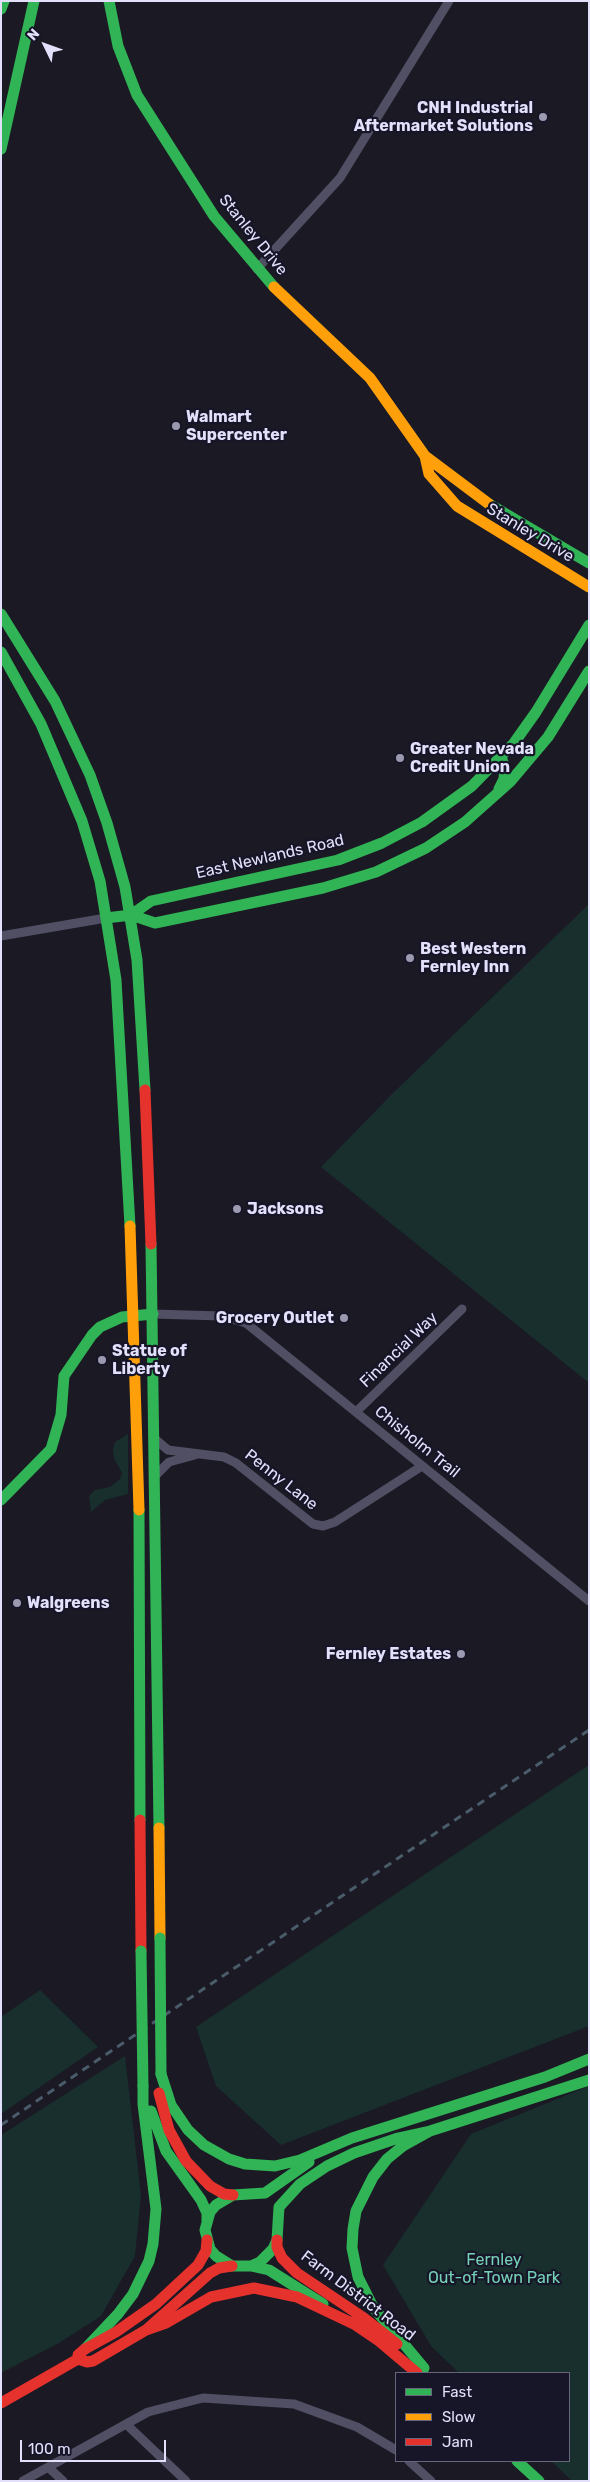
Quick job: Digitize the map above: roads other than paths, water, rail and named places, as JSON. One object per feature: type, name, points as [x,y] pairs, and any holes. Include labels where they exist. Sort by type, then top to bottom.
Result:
[{"type":"main road","points":[[1,9],[4,1]]},
{"type":"main road","points":[[1,149],[34,1]]},
{"type":"main road","name":"Stanley Drive","points":[[109,1],[118,46],[137,95],[214,216],[258,269],[298,312],[362,369],[425,456],[479,498],[589,563]]},
{"type":"main road","name":"Stanley Drive","points":[[425,456],[429,474],[457,506],[589,587]]},
{"type":"main road","points":[[1,614],[55,701],[86,766],[107,823],[130,915],[141,995],[153,1314],[156,1475],[161,2074],[159,2093],[161,2105],[176,2144],[202,2179],[218,2192],[233,2196],[251,2196],[265,2193],[320,2153]]},
{"type":"main road","name":"East Newlands Road","points":[[130,915],[151,901],[338,860],[382,843],[441,810],[472,786],[501,757],[536,712],[589,625]]},
{"type":"main road","points":[[1,652],[41,724],[73,796],[92,852],[106,918],[119,1012],[129,1182],[139,1506],[139,1825],[143,2104],[156,2209],[153,2244],[144,2274],[133,2294],[118,2314],[78,2356],[78,2359],[1,2403]]},
{"type":"main road","name":"East Newlands Road","points":[[106,918],[130,915],[155,923],[351,881],[382,869],[426,848],[465,822],[495,797],[536,753],[589,671]]},
{"type":"main road","points":[[495,797],[504,778],[505,768],[501,757]]},
{"type":"main road","points":[[1,1500],[51,1448],[56,1440],[61,1415],[64,1376],[81,1350],[100,1327],[134,1314],[153,1314]]},
{"type":"main road","points":[[161,2074],[171,2105],[180,2120],[196,2138],[214,2152],[245,2164],[274,2166],[288,2164],[320,2153],[352,2138],[545,2077],[589,2059]]},
{"type":"main road","points":[[146,2330],[210,2273],[219,2268],[251,2266],[267,2256],[277,2240],[279,2207],[290,2192],[327,2166],[371,2147],[430,2131],[589,2080]]},
{"type":"main road","points":[[85,2349],[137,2318],[173,2290],[204,2257],[207,2213],[201,2200],[166,2151],[143,2086]]},
{"type":"main road","points":[[424,2371],[373,2307],[364,2292],[358,2277],[352,2248],[356,2211],[373,2177],[392,2155],[430,2131]]},
{"type":"main road","points":[[207,2221],[216,2205],[233,2196]]},
{"type":"main road","points":[[251,2196],[268,2205],[277,2221]]},
{"type":"main road","points":[[206,2240],[216,2256],[232,2266]]},
{"type":"main road","name":"Farm District Road","points":[[277,2240],[277,2247],[282,2258],[297,2273],[373,2324],[424,2371]]},
{"type":"main road","name":"Farm District Road","points":[[251,2266],[269,2270],[358,2326],[424,2371]]},
{"type":"main road","points":[[78,2359],[87,2362],[93,2361],[146,2330],[166,2322],[211,2297],[224,2292],[254,2288],[298,2297],[358,2326]]},
{"type":"main road","points":[[518,2462],[539,2481]]},
{"type":"street","points":[[258,269],[346,170],[450,1]]},
{"type":"street","points":[[1,936],[106,918]]},
{"type":"street","name":"Financial Way","points":[[356,1412],[462,1309]]},
{"type":"street","name":"Chisholm Trail","points":[[153,1314],[221,1316],[246,1323],[589,1601]]},
{"type":"street","name":"Penny Lane","points":[[155,1438],[168,1450],[224,1457],[236,1463],[312,1524],[323,1526],[335,1522],[422,1466]]},
{"type":"street","name":"Penny Lane","points":[[156,1475],[169,1462],[196,1455]]},
{"type":"street","points":[[23,2481],[148,2412],[203,2398],[294,2404],[357,2426],[395,2449]]},
{"type":"street","points":[[126,2424],[186,2481]]},
{"type":"street","points":[[409,2462],[431,2481]]},
{"type":"street","points":[[48,2467],[63,2481]]},
{"type":"railway","points":[[1,2125],[589,1730]]},
{"type":"place","name":"CNH Industrial Aftermarket Solutions","points":[[543,117]]},
{"type":"place","name":"Walmart Supercenter","points":[[176,426]]},
{"type":"place","name":"Greater Nevada Credit Union","points":[[400,758]]},
{"type":"place","name":"Best Western Fernley Inn","points":[[410,958]]},
{"type":"place","name":"Jacksons","points":[[237,1209]]},
{"type":"place","name":"Grocery Outlet","points":[[344,1318]]},
{"type":"place","name":"Statue of Liberty","points":[[102,1360]]},
{"type":"place","name":"Walgreens","points":[[17,1603]]},
{"type":"place","name":"Fernley Estates","points":[[461,1654]]},
{"type":"park label","name":"Fernley Out-of-Town Park","points":[[494,2269]]}]
